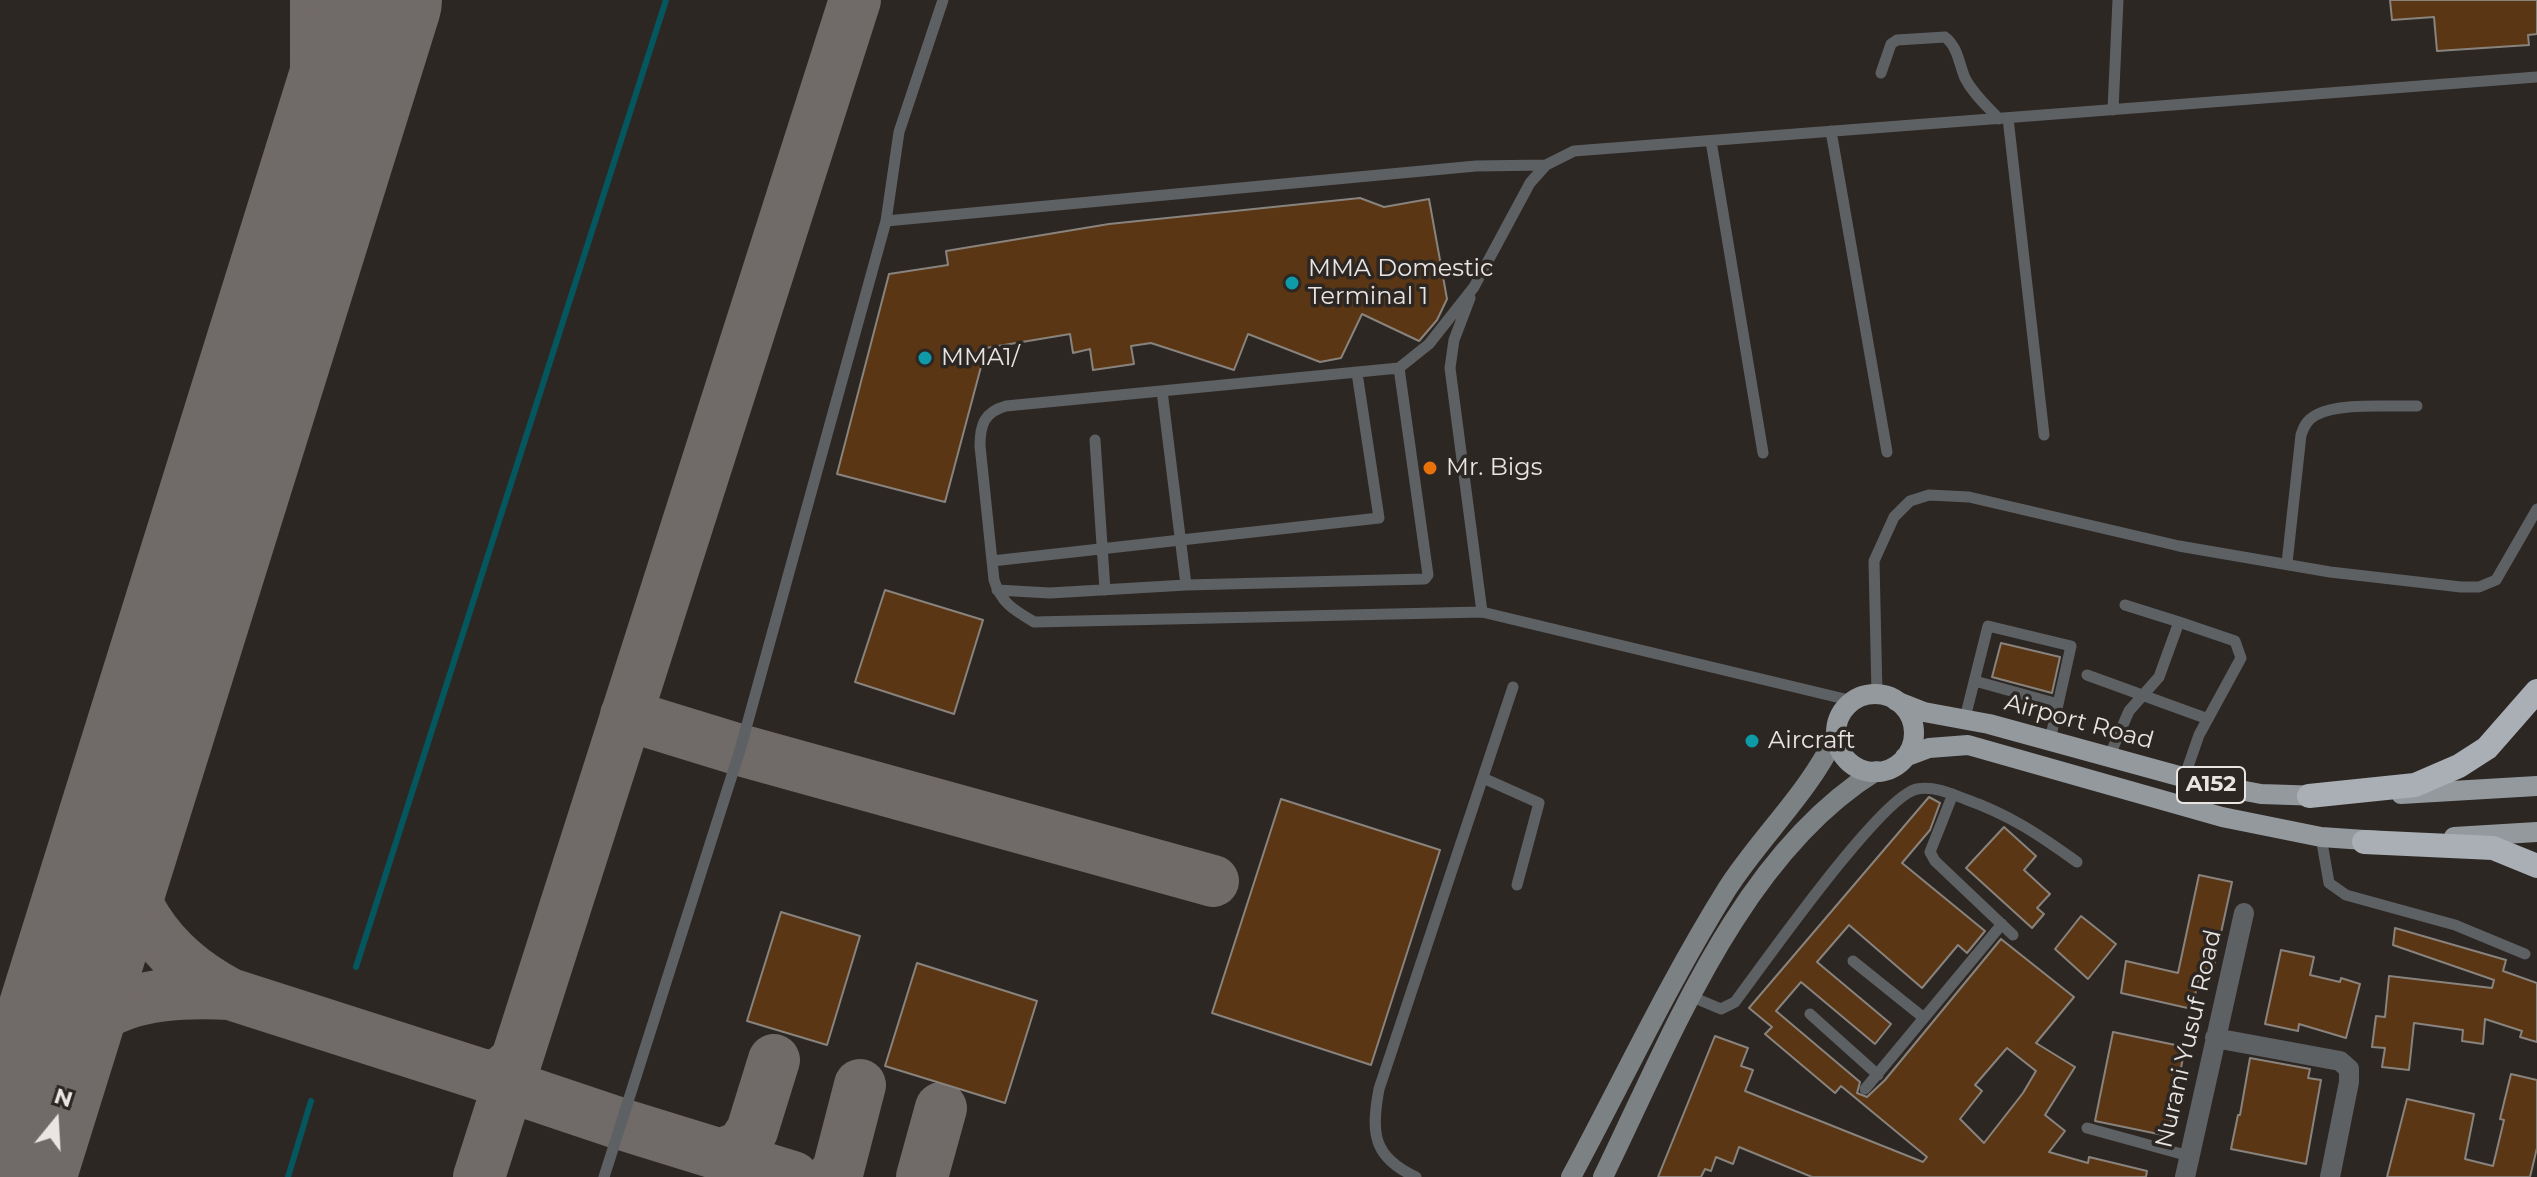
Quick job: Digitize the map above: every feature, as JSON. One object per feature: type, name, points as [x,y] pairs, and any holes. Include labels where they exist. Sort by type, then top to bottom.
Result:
[{"type":"highway","points":[[2309,796],[2415,785],[2459,766],[2487,748],[2537,691]]},
{"type":"highway","points":[[2364,842],[2493,848],[2537,866]]},
{"type":"main road","points":[[1864,696],[1886,698],[1910,716],[1913,741],[1905,757],[1887,770],[1856,767],[1846,759],[1839,747],[1837,722],[1853,701],[1864,696]]},
{"type":"main road","name":"Airport Road","points":[[1886,698],[1924,712],[1965,718],[2184,778],[2261,794],[2357,797],[2537,786]]},
{"type":"main road","points":[[1571,1177],[1686,954],[1731,884],[1824,761],[1836,735]]},
{"type":"main road","name":"Airport Road","points":[[1905,757],[1929,748],[1968,745],[2222,817],[2321,837],[2364,842],[2537,832]]},
{"type":"main road","points":[[1603,1177],[1702,973],[1753,891],[1825,807],[1876,771]]},
{"type":"street","name":"Nurani Yusuf Road","points":[[2185,1177],[2244,913]]},
{"type":"street","points":[[2215,1038],[2340,1061],[2349,1069],[2330,1177]]},
{"type":"lane","points":[[604,1177],[740,750],[886,221],[899,132],[943,0]]},
{"type":"lane","points":[[2113,110],[2118,0]]},
{"type":"lane","points":[[1881,73],[1891,44],[1897,40],[1945,37],[1951,42],[1965,78],[1976,94],[2004,118],[2044,435]]},
{"type":"lane","points":[[1482,612],[1450,368],[1454,340],[1474,287],[1530,183],[1546,165],[1574,151],[2537,77]]},
{"type":"lane","points":[[1831,131],[1887,452]]},
{"type":"lane","points":[[1711,141],[1763,453]]},
{"type":"lane","points":[[886,221],[1476,166],[1546,165]]},
{"type":"lane","points":[[1474,287],[1429,344],[1399,368],[994,409],[985,417],[980,429],[980,446],[997,590],[1010,608],[1034,622],[1482,612],[1853,701]]},
{"type":"lane","points":[[997,590],[1050,593],[1186,585],[1425,579],[1428,575],[1399,368]]},
{"type":"lane","points":[[992,561],[1379,518],[1357,373]]},
{"type":"lane","points":[[1162,391],[1186,585]]},
{"type":"lane","points":[[2287,563],[2301,435],[2306,424],[2316,415],[2333,409],[2417,406]]},
{"type":"lane","points":[[1095,440],[1105,590]]},
{"type":"lane","points":[[1886,698],[1874,561],[1894,517],[1910,501],[1929,495],[1969,497],[2179,546],[2330,572],[2479,587],[2496,580],[2537,509]]},
{"type":"lane","points":[[2125,605],[2235,641],[2240,650],[2241,658],[2199,735],[2184,778]]},
{"type":"lane","points":[[2109,757],[2129,711],[2159,677],[2179,622]]},
{"type":"lane","points":[[1965,718],[1988,626],[2071,646],[2050,740]]},
{"type":"lane","points":[[2087,675],[2208,719]]},
{"type":"lane","points":[[1975,681],[2058,704]]},
{"type":"lane","points":[[1416,1177],[1384,1158],[1374,1134],[1379,1089],[1513,687]]},
{"type":"lane","points":[[1483,778],[1539,803],[1517,885]]},
{"type":"lane","points":[[1690,996],[1721,1009],[1730,1006],[1865,832],[1892,805],[1914,789],[1928,788],[1953,794],[2002,812],[2077,862]]},
{"type":"lane","points":[[1953,794],[1930,852],[1935,861],[2013,935]]},
{"type":"lane","points":[[2321,837],[2329,883],[2337,890],[2455,925],[2525,954]]},
{"type":"lane","points":[[1865,1089],[2002,924]]},
{"type":"lane","points":[[1853,961],[1924,1018]]},
{"type":"lane","points":[[1810,1014],[1878,1075]]},
{"type":"lane","points":[[2087,1128],[2189,1156]]},
{"type":"building","points":[[2390,0],[2537,0],[2537,34],[2528,35],[2529,45],[2437,51],[2434,17],[2392,20]]},
{"type":"building","points":[[1360,198],[1384,207],[1429,199],[1447,299],[1437,320],[1419,341],[1362,314],[1341,358],[1320,362],[1248,334],[1234,370],[1151,343],[1131,346],[1134,364],[1093,370],[1090,349],[1073,353],[1070,334],[986,348],[945,502],[837,474],[889,274],[948,265],[946,251],[1109,224]]},
{"type":"building","points":[[885,590],[983,620],[954,714],[855,682]]},
{"type":"building","points":[[2001,643],[2060,657],[2052,693],[1992,677]]},
{"type":"building","points":[[1929,797],[1940,803],[1930,830],[1902,863],[1985,931],[1967,953],[1958,945],[1922,988],[1849,925],[1817,962],[1891,1024],[1875,1044],[1801,982],[1776,1011],[1860,1082],[1857,1093],[1867,1097],[1885,1080],[2001,939],[2074,997],[2036,1043],[2075,1067],[2045,1115],[2065,1131],[2049,1152],[2088,1163],[2089,1157],[2147,1171],[2146,1177],[1812,1177],[1739,1147],[1733,1164],[1716,1157],[1711,1171],[1705,1169],[1701,1177],[1658,1177],[1715,1036],[1748,1048],[1741,1066],[1753,1070],[1745,1091],[1923,1162],[1927,1157],[1841,1086],[1835,1093],[1765,1034],[1772,1027],[1749,1008]],"holes":[[[2007,1048],[2036,1071],[1984,1143],[1960,1119],[1982,1091],[1975,1085]]]},
{"type":"building","points":[[1281,799],[1440,850],[1371,1065],[1212,1013]]},
{"type":"building","points":[[2004,827],[2036,856],[2024,870],[2050,894],[2037,908],[2044,914],[2032,928],[1966,868]]},
{"type":"building","points":[[2199,875],[2232,882],[2213,970],[2201,968],[2192,1009],[2121,993],[2126,961],[2178,973]]},
{"type":"building","points":[[781,912],[860,936],[827,1045],[747,1021]]},
{"type":"building","points":[[2081,916],[2116,944],[2088,979],[2055,949]]},
{"type":"building","points":[[2395,928],[2506,960],[2503,971],[2537,983],[2537,1042],[2520,1037],[2522,1031],[2485,1019],[2483,1044],[2462,1041],[2463,1030],[2414,1023],[2409,1070],[2382,1067],[2385,1048],[2372,1047],[2376,1016],[2385,1017],[2389,976],[2492,988],[2494,980],[2393,945]]},
{"type":"building","points":[[2281,950],[2314,957],[2310,975],[2340,982],[2341,978],[2360,984],[2346,1038],[2299,1024],[2298,1031],[2265,1024]]},
{"type":"building","points":[[917,963],[1037,1001],[1005,1103],[885,1066]]},
{"type":"building","points":[[2113,1032],[2185,1047],[2168,1136],[2095,1121]]},
{"type":"building","points":[[2250,1058],[2310,1069],[2308,1078],[2321,1080],[2306,1164],[2231,1149]]},
{"type":"building","points":[[2511,1074],[2537,1080],[2537,1148],[2530,1177],[2387,1177],[2407,1099],[2474,1114],[2465,1159],[2493,1166]]},
{"type":"waterway","points":[[356,967],[666,0]]},
{"type":"waterway","points":[[288,1177],[311,1101]]},
{"type":"taxiway","points":[[310,219],[316,97],[316,0]]},
{"type":"taxiway","points":[[479,1177],[855,0]]},
{"type":"taxiway","points":[[626,715],[740,750],[1213,881]]},
{"type":"taxiway","points":[[124,813],[122,843],[134,897],[163,943],[205,979],[230,994],[486,1076],[502,1073],[516,1060]]},
{"type":"taxiway","points":[[44,1070],[62,1046],[82,1028],[125,1004],[174,994],[230,994]]},
{"type":"taxiway","points":[[722,1154],[741,1147],[752,1131],[774,1060]]},
{"type":"taxiway","points":[[832,1177],[837,1174],[860,1085]]},
{"type":"taxiway","points":[[508,1086],[793,1177]]},
{"type":"taxiway","points":[[922,1177],[941,1108]]},
{"type":"runway","points":[[11,1177],[378,0]]},
{"type":"place","name":"MMA Domestic Terminal 1","points":[[1292,283]]},
{"type":"place","name":"MMA1/","points":[[925,358]]},
{"type":"place","name":"Mr. Bigs","points":[[1430,468]]},
{"type":"place","name":"Aircraft","points":[[1752,741]]}]
